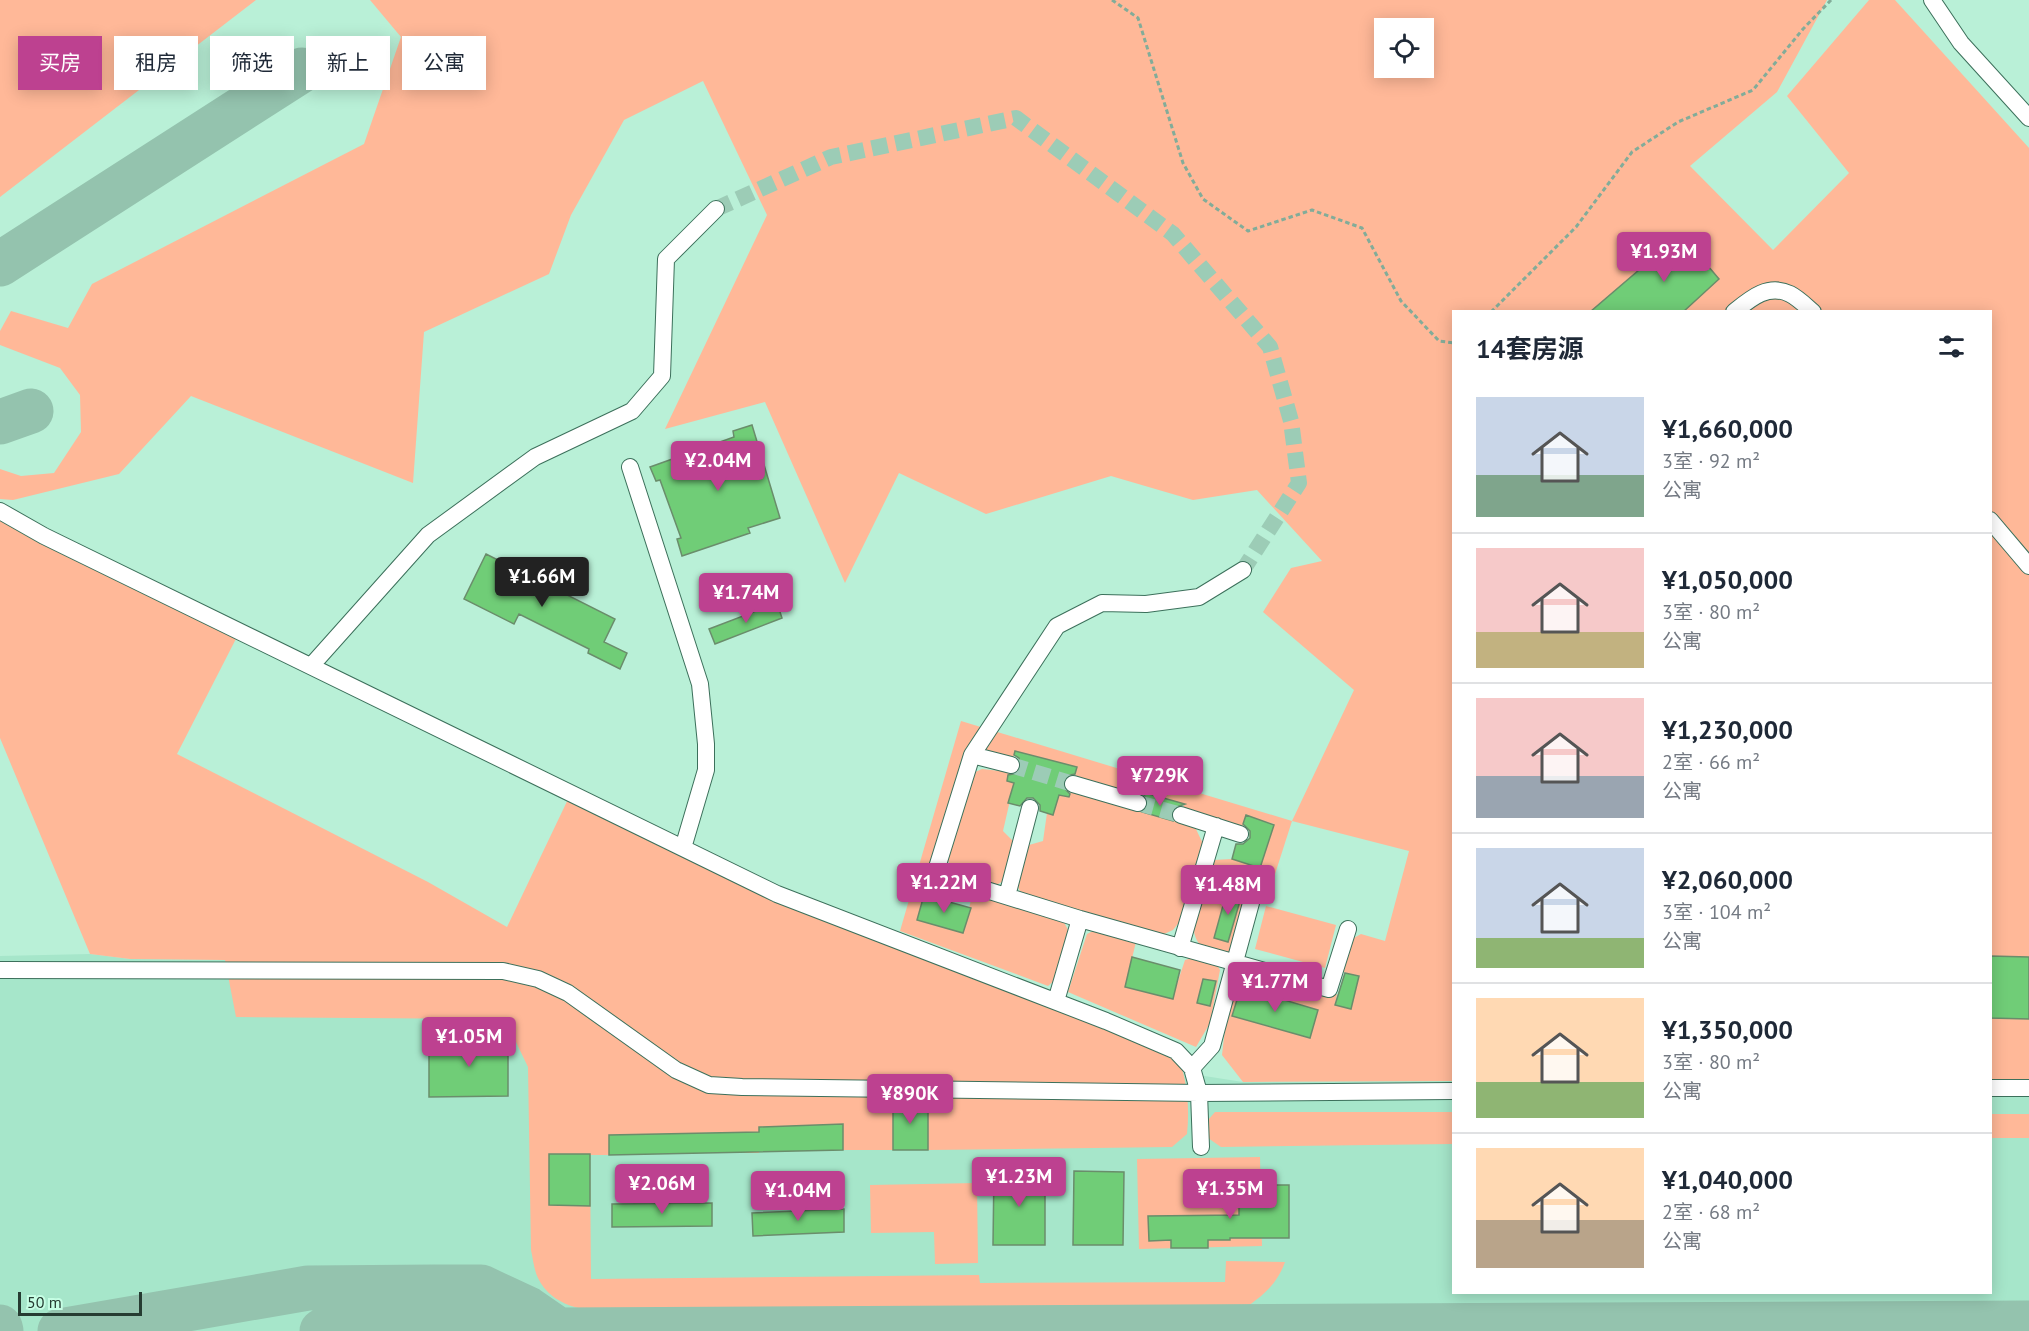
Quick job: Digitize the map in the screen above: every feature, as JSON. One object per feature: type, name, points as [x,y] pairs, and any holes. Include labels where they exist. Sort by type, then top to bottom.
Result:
[{"type":"street","points":[[1932,0],[1961,43],[2029,118]]},
{"type":"street","points":[[311,666],[428,535],[535,457],[632,411],[662,376],[666,259],[716,209]]},
{"type":"street","points":[[1737,310],[1753,297],[1769,290],[1790,293],[1811,310]]},
{"type":"street","points":[[630,466],[700,684],[706,744],[706,770],[683,848]]},
{"type":"street","points":[[0,510],[44,536],[777,894],[1056,1001],[1176,1051],[1192,1068],[1199,1093],[1201,1147]]},
{"type":"street","points":[[1992,522],[2029,566]]},
{"type":"street","points":[[1243,570],[1199,597],[1146,604],[1102,603],[1057,626],[972,755],[935,874],[1080,919],[1329,989],[1348,929]]},
{"type":"street","points":[[972,755],[1011,765]]},
{"type":"street","points":[[1073,784],[1138,803]]},
{"type":"street","points":[[1007,896],[1030,808]]},
{"type":"street","points":[[1181,815],[1240,834]]},
{"type":"street","points":[[1180,948],[1216,826]]},
{"type":"street","points":[[1192,1068],[1212,1046],[1251,903]]},
{"type":"street","points":[[1056,1001],[1080,919]]},
{"type":"street","points":[[0,970],[503,971],[538,978],[568,993],[676,1070],[710,1085],[1199,1093],[1452,1091]]},
{"type":"street","points":[[1992,1089],[2029,1088]]},
{"type":"path","points":[[1112,0],[1138,18],[1184,163],[1203,199],[1248,231],[1312,210],[1362,228],[1401,301],[1439,341],[1452,343]]},
{"type":"path","points":[[1493,310],[1576,227],[1632,152],[1678,122],[1753,90],[1803,29],[1831,0]]},
{"type":"shaded area","points":[[0,0],[256,0],[198,45],[198,36],[114,36],[114,90],[139,90],[0,197]]},
{"type":"shaded area","points":[[370,0],[1827,0],[1777,92],[1690,166],[1773,250],[1849,173],[1787,96],[1869,0],[1895,0],[2029,148],[2029,1080],[1992,1080],[1992,310],[1452,310],[1452,1081],[1243,1082],[1222,1055],[1226,1020],[1239,975],[1248,972],[1269,978],[1274,986],[1272,996],[1241,987],[1232,1016],[1309,1038],[1318,1010],[1285,1000],[1288,992],[1298,988],[1337,994],[1335,1005],[1351,1009],[1359,976],[1343,972],[1352,939],[1361,934],[1385,941],[1409,851],[1292,821],[1354,690],[1263,612],[1291,568],[1322,561],[1257,490],[1193,500],[1111,476],[986,514],[899,473],[845,583],[765,402],[665,429],[767,215],[703,81],[624,120],[571,215],[549,274],[424,332],[413,483],[191,396],[119,474],[13,500],[0,499],[0,469],[21,476],[54,473],[81,432],[80,395],[60,368],[0,345],[0,331],[11,311],[68,328],[92,284],[364,144],[383,90],[390,90],[390,69],[401,37]]},
{"type":"shaded area","points":[[0,511],[240,631],[177,754],[428,882],[507,927],[571,793],[777,894],[1176,1051],[1180,1061],[1188,1102],[1187,1134],[1172,1147],[928,1150],[928,1100],[893,1100],[893,1150],[843,1150],[842,1124],[759,1127],[759,1153],[744,1153],[743,1132],[609,1135],[609,1155],[590,1155],[591,1279],[979,1275],[980,1283],[1225,1282],[1226,1261],[1285,1262],[1277,1279],[1259,1297],[1237,1313],[612,1314],[580,1308],[560,1301],[544,1288],[538,1278],[531,1250],[528,1067],[514,1038],[496,1019],[236,1017],[225,960],[130,959],[90,954],[0,738]]},
{"type":"shaded area","points":[[961,721],[1292,821],[1267,899],[1249,896],[1233,953],[1205,948],[1197,941],[1194,919],[1201,893],[1214,860],[1232,859],[1260,867],[1274,824],[1246,816],[1242,828],[1183,808],[1184,804],[1142,792],[1140,796],[1075,776],[1077,767],[1015,751],[1013,758],[969,745],[917,920],[963,933],[972,896],[980,893],[1061,917],[1071,935],[1055,980],[1048,986],[900,931]]},
{"type":"shaded area","points":[[982,769],[1009,772],[1007,781],[1014,783],[1003,831],[1014,842],[1002,882],[994,886],[954,875],[947,858],[973,773]]},
{"type":"shaded area","points":[[1071,791],[1195,827],[1205,848],[1181,920],[1173,930],[1162,935],[1026,895],[1020,891],[1017,885],[1029,845],[1043,841],[1047,813],[1053,814],[1059,795],[1069,797]]},
{"type":"shaded area","points":[[1266,906],[1336,925],[1325,968],[1255,949]]},
{"type":"shaded area","points":[[1099,928],[1136,942],[1125,987],[1172,999],[1185,960],[1196,957],[1216,963],[1220,970],[1210,1023],[1196,1047],[1068,992],[1087,934]]},
{"type":"shaded area","points":[[90,954],[130,959],[226,960],[1185,1073],[1243,1082],[1452,1081],[1452,1294],[1992,1294],[1992,1080],[2029,1080],[2029,1331],[0,1331],[0,956]]},
{"type":"shaded area","points":[[1215,1112],[1452,1112],[1452,1144],[1221,1147],[1208,1138],[1208,1120]]},
{"type":"shaded area","points":[[1992,1114],[2029,1114],[2029,1138],[1992,1138]]},
{"type":"shaded area","points":[[1260,1157],[1262,1246],[1139,1249],[1137,1159]]},
{"type":"shaded area","points":[[977,1183],[978,1263],[935,1264],[934,1232],[871,1233],[870,1185]]},
{"type":"building","points":[[1681,234],[1719,279],[1685,310],[1592,310]]},
{"type":"building","points":[[752,425],[780,518],[748,528],[750,533],[682,556],[677,539],[681,538],[660,480],[656,481],[650,467],[734,437],[733,431]]},
{"type":"building","points":[[486,554],[615,619],[604,642],[627,653],[620,669],[588,653],[589,649],[519,614],[514,624],[464,599]]},
{"type":"building","points":[[777,603],[782,618],[715,644],[709,629]]},
{"type":"building","points":[[1015,751],[1077,767],[1075,774],[1066,776],[1063,781],[1063,787],[1070,794],[1069,797],[1059,795],[1053,815],[1040,811],[1040,805],[1033,798],[1027,798],[1020,806],[1008,803],[1014,783],[1007,781],[1008,775],[1018,773],[1021,767],[1019,758],[1014,755]]},
{"type":"building","points":[[1142,792],[1185,804],[1174,808],[1171,812],[1173,821],[1142,812],[1148,806],[1148,801]]},
{"type":"building","points":[[1246,815],[1274,825],[1260,868],[1232,859],[1236,844],[1243,844],[1250,838],[1250,831],[1243,824]]},
{"type":"building","points":[[1227,891],[1242,894],[1228,942],[1214,938]]},
{"type":"building","points":[[924,895],[971,908],[963,933],[917,920]]},
{"type":"building","points":[[1992,956],[2029,957],[2029,1019],[1992,1018]]},
{"type":"building","points":[[1132,957],[1180,970],[1173,999],[1125,987]]},
{"type":"building","points":[[1345,973],[1359,976],[1351,1009],[1335,1005]]},
{"type":"building","points":[[1203,979],[1216,981],[1210,1006],[1197,1003]]},
{"type":"building","points":[[1241,987],[1318,1010],[1310,1038],[1232,1016]]},
{"type":"building","points":[[508,1038],[508,1096],[429,1097],[429,1039]]},
{"type":"building","points":[[893,1100],[928,1100],[928,1150],[893,1150]]},
{"type":"building","points":[[843,1124],[843,1150],[609,1155],[609,1135],[759,1132],[759,1127]]},
{"type":"building","points":[[549,1154],[590,1154],[590,1206],[549,1205]]},
{"type":"building","points":[[994,1170],[1045,1170],[1045,1245],[993,1245]]},
{"type":"building","points":[[1074,1171],[1124,1172],[1123,1245],[1073,1245]]},
{"type":"building","points":[[1239,1185],[1289,1185],[1289,1238],[1208,1240],[1208,1248],[1171,1248],[1171,1240],[1149,1241],[1148,1216],[1239,1215]]},
{"type":"building","points":[[712,1203],[712,1226],[612,1227],[612,1204]]},
{"type":"building","points":[[844,1209],[844,1232],[753,1236],[752,1213]]},
{"type":"taxiway","points":[[0,264],[302,70]]},
{"type":"taxiway","points":[[0,422],[31,411]]},
{"type":"taxiway","points":[[60,1331],[308,1288],[436,1287],[481,1287],[528,1309],[557,1329]]},
{"type":"taxiway","points":[[322,1331],[2029,1323]]},
{"type":"taxiway","points":[[0,1327],[1,1331]]},
{"type":"tunnel","points":[[716,209],[831,157],[1016,118],[1173,234],[1270,347],[1291,421],[1299,483],[1243,570]]},
{"type":"tunnel","points":[[1011,765],[1073,784]]},
{"type":"tunnel","points":[[1138,803],[1181,815]]}]
